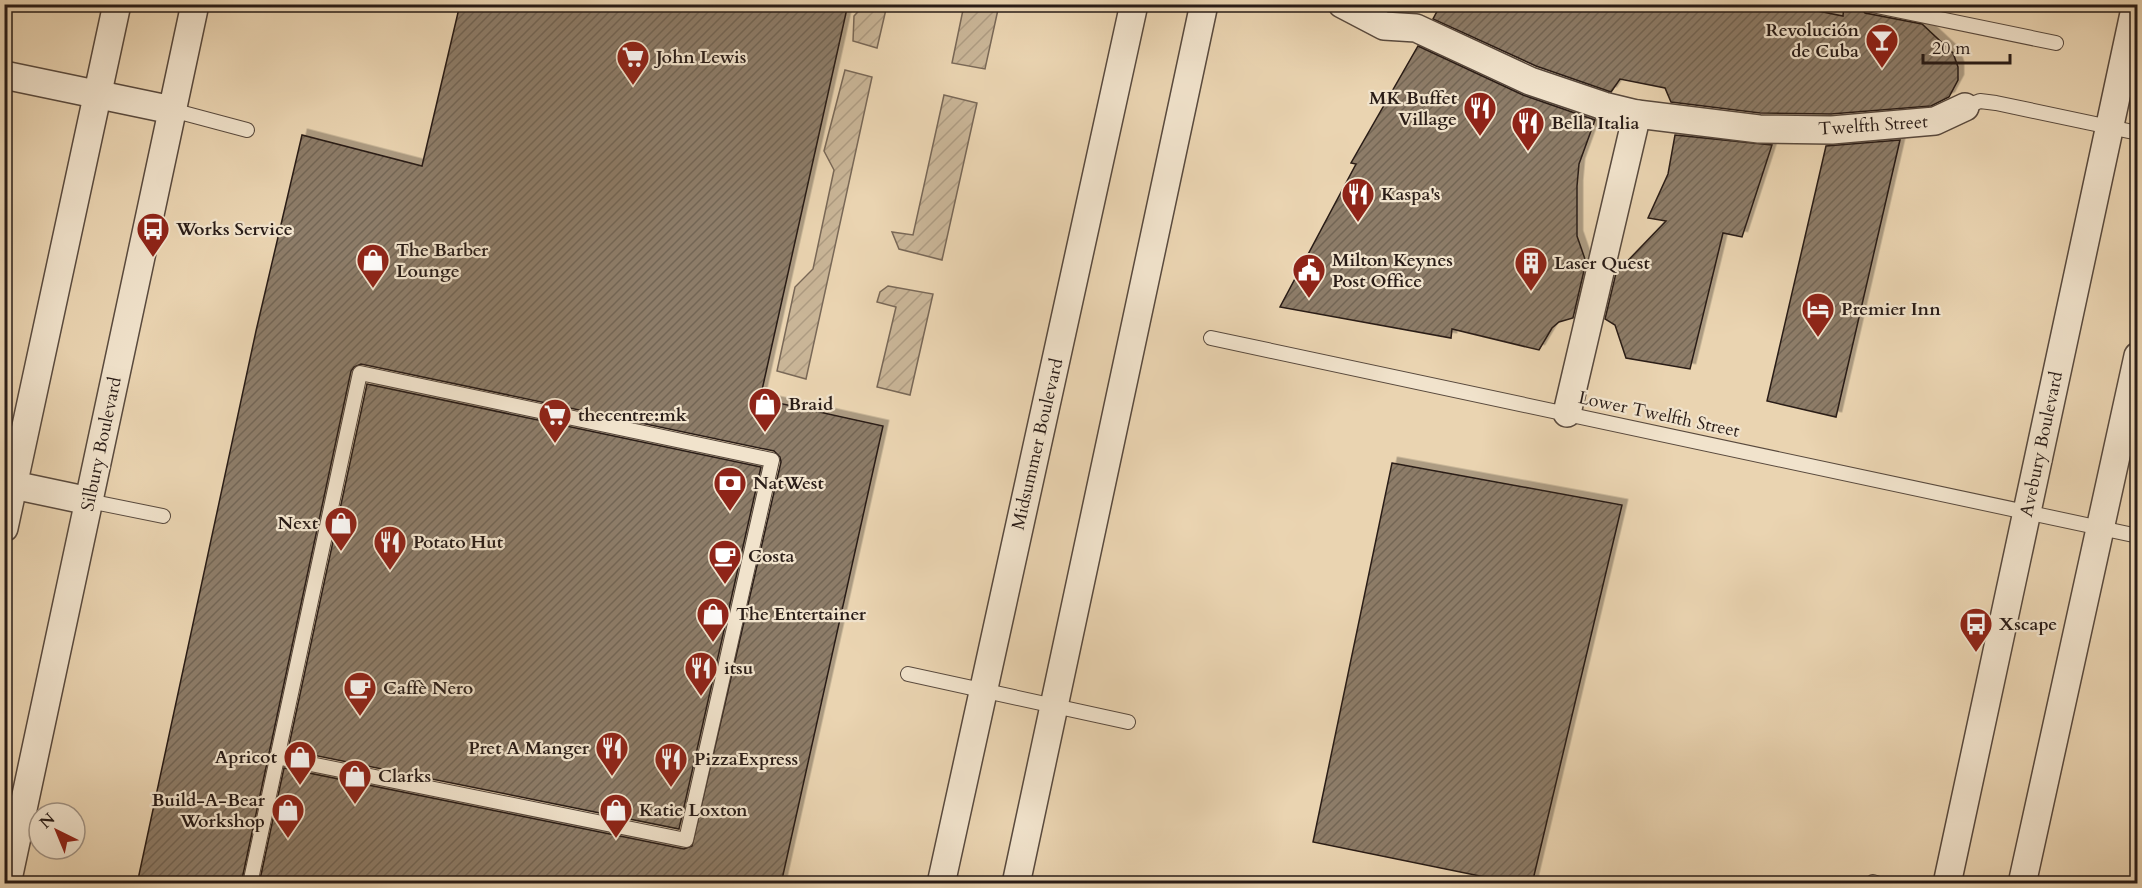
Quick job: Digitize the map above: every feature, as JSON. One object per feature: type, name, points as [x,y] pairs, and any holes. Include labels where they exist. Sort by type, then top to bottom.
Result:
[{"type":"street","points":[[4,528],[9,484],[117,4]]},
{"type":"street","name":"Silbury Boulevard","points":[[7,884],[195,4]]},
{"type":"street","name":"Midsummer Boulevard","points":[[941,884],[1134,4]]},
{"type":"street","points":[[1016,884],[1204,4]]},
{"type":"street","name":"Twelfth Street","points":[[1342,4],[1384,26],[1416,28],[1530,81],[1604,106],[1637,114],[1759,129],[1832,130],[1935,122],[1965,107]]},
{"type":"street","name":"Avebury Boulevard","points":[[1947,884],[2136,4]]},
{"type":"street","points":[[4,75],[172,111]]},
{"type":"street","points":[[1567,413],[1637,114]]},
{"type":"street","points":[[2022,884],[2138,356]]},
{"type":"street","points":[[9,484],[89,501]]},
{"type":"lane","points":[[1867,4],[2056,43]]},
{"type":"lane","name":"Twelfth Street","points":[[1965,107],[1980,101],[1996,103],[2138,133]]},
{"type":"lane","points":[[172,111],[247,130]]},
{"type":"lane","name":"Lower Twelfth Street","points":[[1211,338],[2100,526],[2138,536]]},
{"type":"lane","points":[[250,884],[276,757],[360,373],[772,460],[686,840],[276,757]]},
{"type":"lane","points":[[89,501],[163,516]]},
{"type":"lane","points":[[909,674],[1128,722]]},
{"type":"shaded area","points":[[864,5],[887,5],[877,48],[853,41],[854,16]]},
{"type":"shaded area","points":[[964,5],[999,5],[985,69],[952,63]]},
{"type":"shaded area","points":[[845,70],[872,77],[806,379],[777,371],[795,287],[813,269],[834,170],[824,151]]},
{"type":"shaded area","points":[[944,95],[977,103],[942,260],[899,249],[892,232],[913,235]]},
{"type":"shaded area","points":[[888,286],[933,294],[910,395],[877,387],[896,307],[877,302],[880,292]]},
{"type":"building","name":"thecentre:mk","points":[[460,4],[848,4],[760,399],[883,426],[781,884],[259,884],[284,768],[684,849],[692,846],[781,462],[780,457],[774,451],[361,364],[351,371],[241,884],[137,884],[256,331],[302,135],[422,166]]},
{"type":"building","points":[[1441,4],[1656,4],[1671,8],[1674,4],[1783,4],[1843,16],[1844,4],[1858,4],[1865,13],[1922,24],[1953,53],[1958,67],[1958,80],[1949,97],[1931,106],[1831,114],[1760,113],[1671,102],[1665,88],[1620,79],[1611,92],[1536,66],[1433,19]]},
{"type":"building","points":[[1418,46],[1523,95],[1595,120],[1579,164],[1577,236],[1586,262],[1573,318],[1559,322],[1552,328],[1539,350],[1452,329],[1451,338],[1280,307],[1356,164],[1351,163]]},
{"type":"building","points":[[1675,135],[1772,145],[1742,237],[1723,233],[1690,369],[1626,358],[1615,325],[1605,319],[1616,273],[1666,221],[1648,218],[1668,174]]},
{"type":"building","name":"Premier Inn","points":[[1900,140],[1836,417],[1767,401],[1826,146]]},
{"type":"building","points":[[367,384],[761,467],[679,829],[288,750]]},
{"type":"building","points":[[1392,463],[1622,505],[1532,884],[1519,884],[1313,842]]},
{"type":"place","name":"Revolución de Cuba","points":[[1882,69]]},
{"type":"place","name":"John Lewis","points":[[633,86]]},
{"type":"place","name":"MK Buffet Village","points":[[1480,137]]},
{"type":"place","name":"Bella Italia","points":[[1528,152]]},
{"type":"place","name":"Kaspa's","points":[[1358,223]]},
{"type":"place","name":"Works Service","points":[[153,258]]},
{"type":"place","name":"The Barber Lounge","points":[[373,289]]},
{"type":"place","name":"Laser Quest","points":[[1531,292]]},
{"type":"place","name":"Milton Keynes Post Office","points":[[1309,299]]},
{"type":"place","name":"Premier Inn","points":[[1818,338]]},
{"type":"place","name":"Braid","points":[[765,433]]},
{"type":"place","name":"thecentre:mk","points":[[555,444]]},
{"type":"place","name":"NatWest","points":[[730,512]]},
{"type":"place","name":"Next","points":[[341,552]]},
{"type":"place","name":"Potato Hut","points":[[390,571]]},
{"type":"place","name":"Costa","points":[[725,585]]},
{"type":"place","name":"The Entertainer","points":[[713,643]]},
{"type":"place","name":"Xscape","points":[[1976,653]]},
{"type":"place","name":"itsu","points":[[701,697]]},
{"type":"place","name":"Caffè Nero","points":[[360,717]]},
{"type":"place","name":"Pret A Manger","points":[[612,777]]},
{"type":"place","name":"Apricot","points":[[300,786]]},
{"type":"place","name":"PizzaExpress","points":[[671,788]]},
{"type":"place","name":"Clarks","points":[[355,805]]},
{"type":"place","name":"Build-A-Bear Workshop","points":[[288,839]]},
{"type":"place","name":"Katie Loxton","points":[[616,839]]}]
